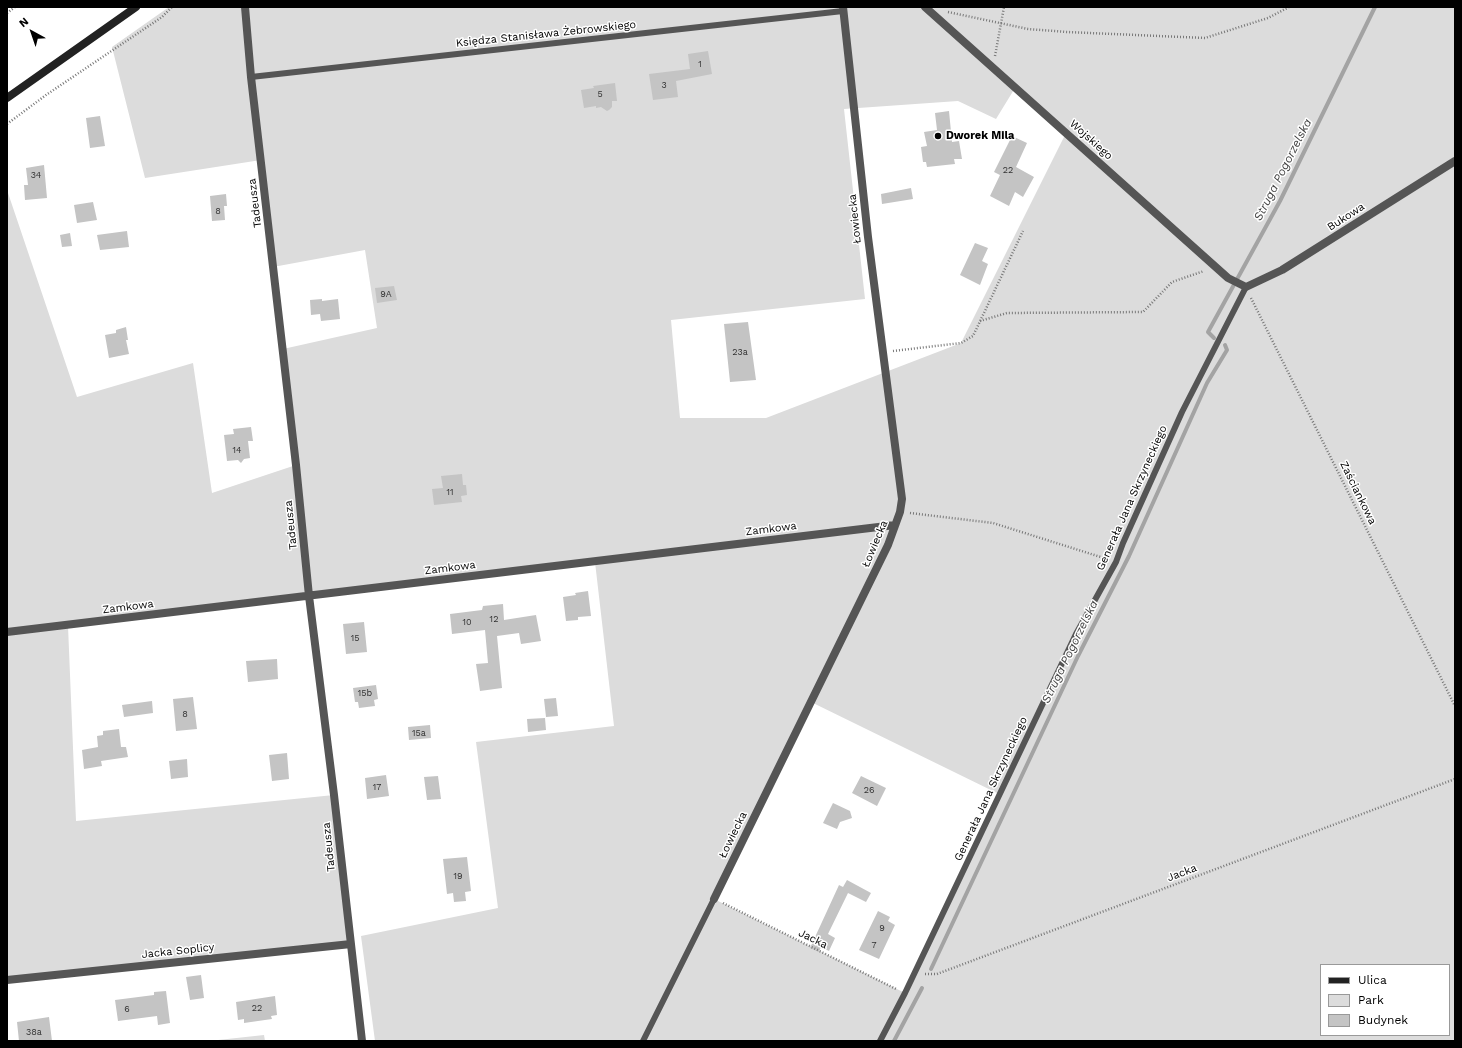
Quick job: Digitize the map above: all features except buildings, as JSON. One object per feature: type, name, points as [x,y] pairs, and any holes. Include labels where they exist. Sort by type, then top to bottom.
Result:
[{"type":"main road","points":[[7,98],[136,7]]},
{"type":"street","name":"Tadeusza","points":[[245,7],[251,77],[296,465],[309,596],[334,795],[362,1041]]},
{"type":"street","name":"Wojskiego","points":[[925,7],[1228,278],[1242,285]]},
{"type":"street","name":"Łowiecka","points":[[714,899],[888,545],[900,512],[902,499],[868,237],[843,9]]},
{"type":"street","name":"Bukowa","points":[[1242,285],[1282,270],[1455,161]]},
{"type":"street","name":"Zamkowa","points":[[7,632],[895,525]]},
{"type":"street","name":"Jacka Soplicy","points":[[7,980],[351,944]]},
{"type":"lane","name":"Księdza Stanisława Żebrowskiego","points":[[251,77],[843,9]]},
{"type":"lane","name":"Generała Jana Skrzyneckiego","points":[[880,1041],[905,993],[1076,634],[1116,562],[1123,543],[1182,412],[1242,285]]},
{"type":"lane","name":"Łowiecka","points":[[643,1041],[714,899]]},
{"type":"path","points":[[7,13],[15,7]]},
{"type":"path","points":[[7,124],[52,91],[162,18],[172,7]]},
{"type":"path","points":[[994,60],[1004,7]]},
{"type":"path","points":[[945,12],[1028,29],[1205,38],[1268,18],[1289,7]]},
{"type":"path","points":[[882,352],[961,343],[972,336],[1023,231]]},
{"type":"path","points":[[980,321],[1007,313],[1143,312],[1172,282],[1216,267]]},
{"type":"path","name":"Zaściankowa","points":[[1242,285],[1455,706]]},
{"type":"path","points":[[900,512],[993,523],[1116,562]]},
{"type":"path","name":"Jacka","points":[[913,975],[937,974],[1455,779]]},
{"type":"path","name":"Jacka","points":[[714,899],[905,993]]},
{"type":"green space","points":[[169,7],[1455,7],[1455,1041],[375,1041],[361,936],[498,908],[476,742],[614,726],[595,562],[68,626],[76,821],[334,795],[351,944],[7,978],[7,190],[77,397],[193,363],[212,493],[296,465],[283,349],[377,328],[365,250],[273,267],[261,160],[145,178],[112,47]],"holes":[[[1015,88],[1066,133],[961,343],[766,418],[680,418],[671,320],[865,299],[844,109],[958,101],[996,119]],[[811,702],[999,794],[905,993],[714,899]]]},
{"type":"green space","points":[[264,1035],[265,1041],[209,1041]]},
{"type":"waterway","name":"Struga Pogorzelska","points":[[1214,338],[1208,332],[1280,201],[1375,7]]},
{"type":"waterway","name":"Struga Pogorzelska","points":[[931,969],[1078,656],[1129,556],[1207,383],[1227,350],[1225,345]]},
{"type":"waterway","name":"Struga Pogorzelska","points":[[894,1041],[922,988]]},
{"type":"place","name":"Dworek Mila","points":[[938,136]]}]
